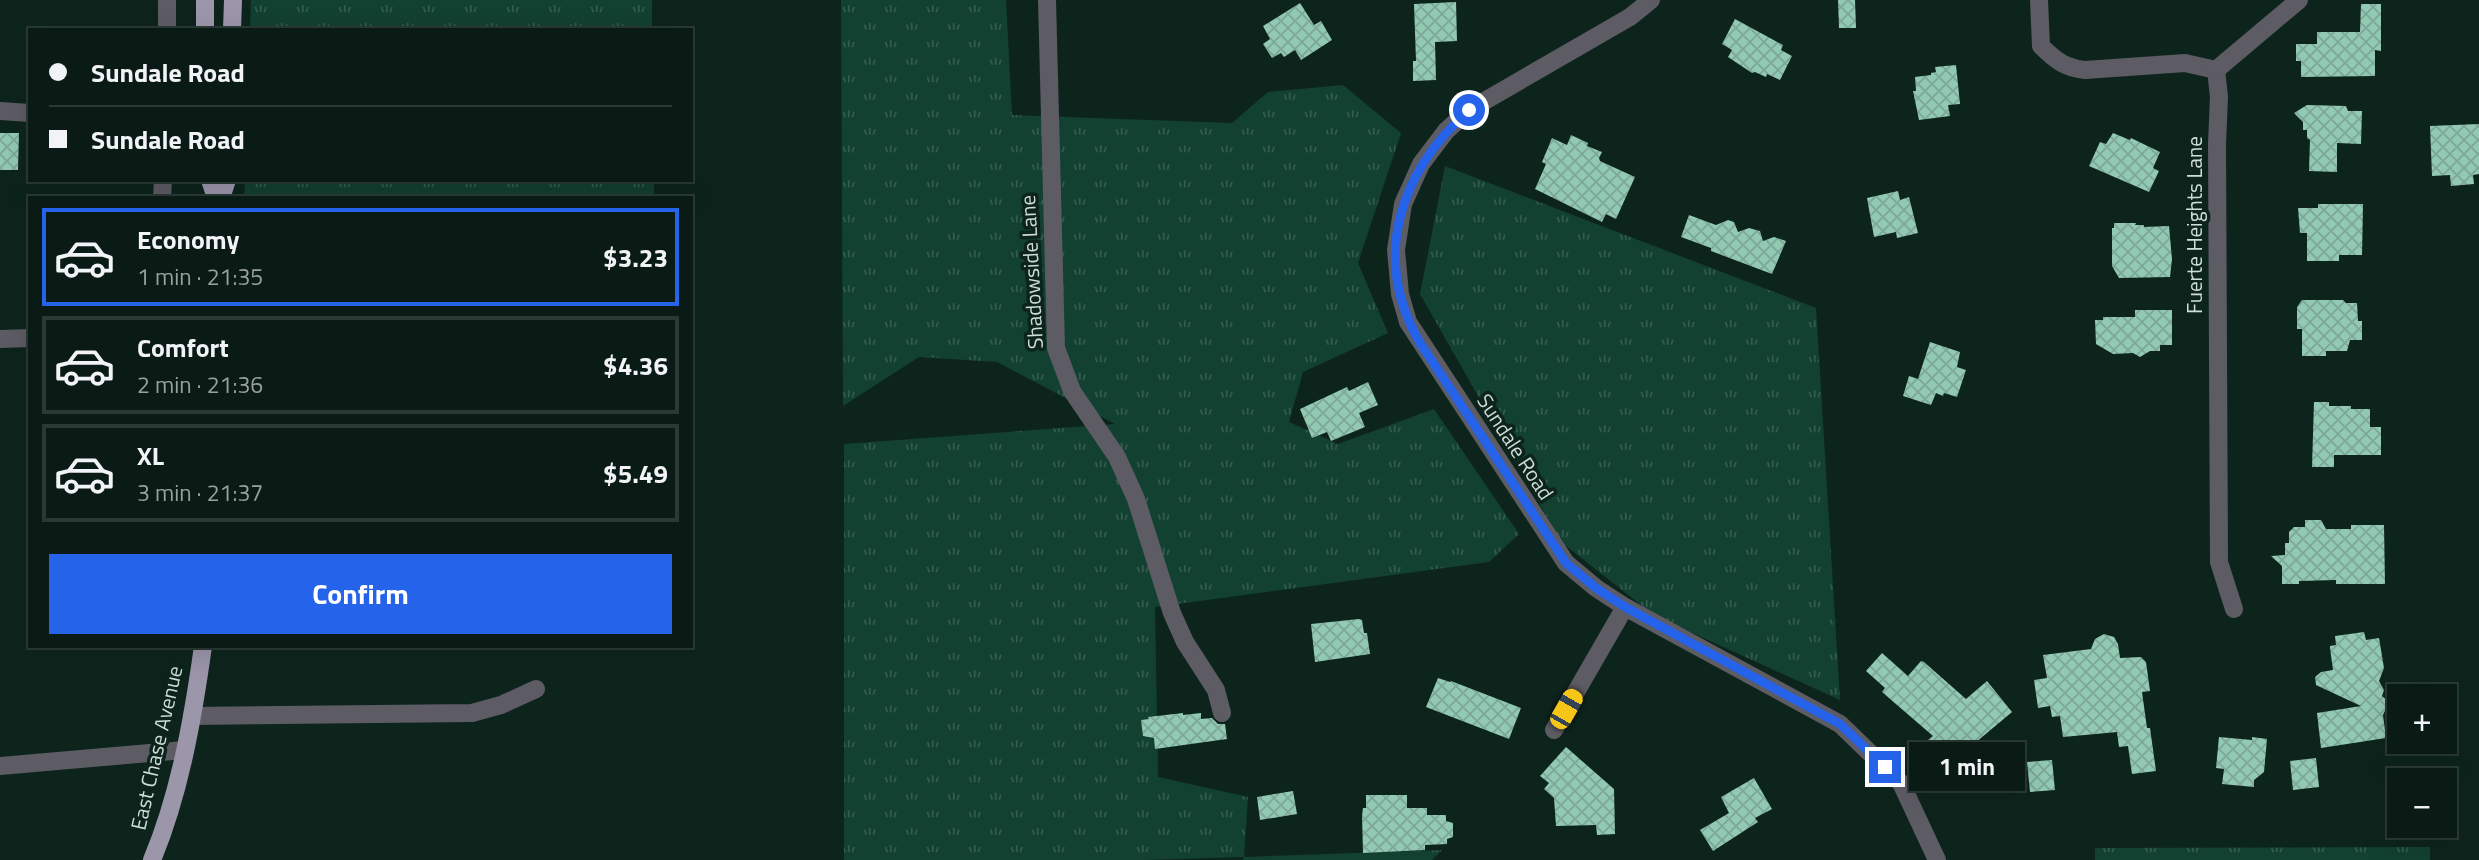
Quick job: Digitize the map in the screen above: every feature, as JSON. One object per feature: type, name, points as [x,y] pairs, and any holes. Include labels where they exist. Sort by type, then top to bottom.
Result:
[{"type":"main road","points":[[205,0],[205,28]]},
{"type":"main road","points":[[232,28],[233,0]]},
{"type":"main road","name":"East Chase Avenue","points":[[152,860],[161,838],[184,750],[203,648]]},
{"type":"street","points":[[167,0],[167,28]]},
{"type":"street","name":"Shadowside Lane","points":[[1047,0],[1056,348],[1072,391],[1117,457],[1136,499],[1172,613],[1185,642],[1216,690],[1222,713]]},
{"type":"street","name":"Sundale Road","points":[[1651,0],[1630,17],[1469,110],[1446,131],[1421,164],[1410,184],[1398,227],[1396,250],[1400,294],[1408,322],[1566,563],[1596,588],[1625,607],[1840,724],[1901,783],[1937,860]]},
{"type":"street","points":[[2039,0],[2041,46],[2056,61],[2070,68],[2085,70],[2185,63],[2216,69],[2300,0]]},
{"type":"street","name":"Fuerte Heights Lane","points":[[2216,69],[2219,97],[2219,562],[2234,609]]},
{"type":"street","points":[[0,111],[28,113]]},
{"type":"street","points":[[0,339],[28,338]]},
{"type":"street","points":[[1554,730],[1625,607]]},
{"type":"street","points":[[192,716],[472,713],[501,705],[536,689]]},
{"type":"street","points":[[0,766],[184,750]]},
{"type":"green space","points":[[251,0],[652,0],[652,28],[250,28]]},
{"type":"green space","points":[[841,0],[1006,0],[1012,115],[1232,123],[1268,92],[1343,85],[1401,133],[1358,263],[1388,333],[1303,372],[1289,422],[1338,444],[1434,409],[1519,534],[1489,562],[1155,607],[1158,777],[1248,797],[1244,857],[1442,850],[1432,860],[1243,860],[1243,857],[1143,860],[844,860],[844,444],[1115,424],[997,362],[919,357],[843,406]]},
{"type":"green space","points":[[1445,166],[1816,308],[1840,700],[1655,616],[1561,542],[1420,294]]},
{"type":"green space","points":[[245,182],[654,182],[654,196],[244,196]]},
{"type":"green space","points":[[2430,847],[2430,860],[2095,860],[2095,848]]},
{"type":"building","points":[[1838,0],[1855,0],[1856,28],[1839,28]]},
{"type":"building","points":[[1456,2],[1457,41],[1435,42],[1436,80],[1413,81],[1413,61],[1416,61],[1414,4]]},
{"type":"building","points":[[1300,3],[1314,25],[1321,21],[1332,40],[1301,60],[1295,50],[1284,57],[1281,53],[1272,58],[1263,44],[1270,39],[1263,26]]},
{"type":"building","points":[[2361,4],[2381,4],[2381,51],[2375,50],[2375,76],[2301,77],[2301,61],[2296,61],[2296,44],[2317,44],[2317,32],[2360,32]]},
{"type":"building","points":[[1735,19],[1783,45],[1781,50],[1792,56],[1780,80],[1767,74],[1766,77],[1752,73],[1728,57],[1732,50],[1722,44]]},
{"type":"building","points":[[1956,65],[1960,104],[1948,105],[1950,116],[1919,120],[1913,91],[1916,91],[1915,77],[1931,75],[1936,72],[1935,67]]},
{"type":"building","points":[[2307,105],[2346,106],[2348,111],[2362,111],[2361,144],[2337,143],[2337,172],[2309,171],[2310,140],[2307,138],[2307,130],[2303,130],[2303,122],[2294,113]]},
{"type":"building","points":[[2479,124],[2479,174],[2473,175],[2474,184],[2451,186],[2450,175],[2432,176],[2430,126]]},
{"type":"building","points":[[0,133],[19,133],[18,170],[0,170]]},
{"type":"building","points":[[2113,133],[2130,140],[2131,138],[2160,152],[2153,168],[2159,171],[2149,192],[2089,166],[2100,142],[2106,144]]},
{"type":"building","points":[[1571,135],[1602,152],[1600,161],[1635,177],[1616,219],[1606,214],[1602,222],[1535,189],[1546,164],[1542,162],[1552,138],[1567,145]]},
{"type":"building","points":[[1898,191],[1900,200],[1909,197],[1918,233],[1897,238],[1896,232],[1874,237],[1867,198]]},
{"type":"building","points":[[2318,204],[2363,204],[2362,255],[2339,255],[2339,261],[2307,261],[2307,233],[2300,233],[2298,208],[2318,208]]},
{"type":"building","points":[[1689,215],[1716,225],[1728,220],[1734,222],[1738,232],[1749,228],[1760,231],[1763,241],[1774,237],[1786,241],[1772,274],[1681,237]]},
{"type":"building","points":[[2114,223],[2136,223],[2135,225],[2144,227],[2169,226],[2172,259],[2170,277],[2119,278],[2112,266]]},
{"type":"building","points":[[2302,300],[2343,300],[2346,303],[2357,303],[2358,321],[2362,321],[2362,340],[2350,340],[2347,351],[2326,351],[2326,356],[2302,356],[2302,329],[2297,329],[2297,307]]},
{"type":"building","points":[[2135,310],[2172,310],[2172,345],[2160,345],[2160,351],[2150,351],[2140,357],[2133,353],[2113,354],[2096,344],[2095,320],[2103,320],[2103,317],[2135,317]]},
{"type":"building","points":[[1930,342],[1960,352],[1957,367],[1966,370],[1957,397],[1936,393],[1931,405],[1903,396],[1909,376],[1918,379]]},
{"type":"building","points":[[1368,382],[1378,405],[1359,413],[1365,427],[1331,441],[1327,432],[1312,438],[1300,409],[1347,387],[1349,391]]},
{"type":"building","points":[[2314,402],[2329,402],[2329,406],[2351,406],[2351,409],[2370,409],[2370,427],[2381,427],[2381,455],[2334,455],[2334,467],[2312,467]]},
{"type":"building","points":[[2305,520],[2321,520],[2326,529],[2351,529],[2351,525],[2384,525],[2385,584],[2336,584],[2336,580],[2282,584],[2282,566],[2271,556],[2285,555],[2289,532],[2294,527],[2305,527]]},
{"type":"building","points":[[1362,620],[1364,633],[1367,633],[1370,654],[1315,662],[1311,624]]},
{"type":"building","points":[[2364,632],[2366,640],[2379,638],[2384,668],[2379,681],[2384,690],[2382,696],[2387,700],[2383,715],[2386,738],[2321,748],[2317,713],[2361,706],[2316,685],[2315,677],[2321,672],[2333,670],[2330,646],[2336,645],[2335,636]]},
{"type":"building","points":[[2104,634],[2114,637],[2120,658],[2141,657],[2146,662],[2150,691],[2142,692],[2156,771],[2132,774],[2128,746],[2119,747],[2117,732],[2063,737],[2060,716],[2052,717],[2050,706],[2038,708],[2034,680],[2047,678],[2043,655],[2091,649],[2095,639]]},
{"type":"building","points":[[1882,653],[1908,676],[1921,661],[1924,662],[1966,699],[1987,681],[2012,712],[1975,743],[1986,757],[1963,775],[1957,767],[1946,775],[1923,744],[1933,736],[1882,692],[1885,688],[1866,671]]},
{"type":"building","points":[[1438,678],[1521,708],[1509,739],[1426,707]]},
{"type":"building","points":[[1201,713],[1201,719],[1212,718],[1218,724],[1225,724],[1227,739],[1155,749],[1154,738],[1143,736],[1141,720]]},
{"type":"building","points":[[2219,737],[2267,739],[2264,772],[2254,780],[2254,787],[2222,784],[2224,769],[2216,768]]},
{"type":"building","points":[[1566,747],[1614,789],[1615,834],[1597,835],[1596,825],[1556,826],[1554,798],[1544,789],[1549,783],[1540,776]]},
{"type":"building","points":[[2316,758],[2319,787],[2293,790],[2290,761]]},
{"type":"building","points":[[2052,760],[2055,790],[2030,792],[2027,762]]},
{"type":"building","points":[[1754,778],[1772,809],[1755,818],[1758,822],[1713,851],[1700,830],[1729,813],[1721,797]]},
{"type":"building","points":[[1293,791],[1297,814],[1260,820],[1257,797]]},
{"type":"building","points":[[1366,795],[1407,795],[1407,808],[1427,808],[1427,815],[1446,815],[1446,821],[1453,823],[1453,837],[1447,839],[1447,844],[1425,845],[1425,850],[1363,853],[1362,816],[1363,808],[1366,808]]},
{"type":"route","points":[[1469,110],[1446,131],[1421,164],[1410,184],[1398,227],[1396,266],[1400,294],[1408,322],[1420,343],[1566,563],[1596,588],[1625,607],[1840,724],[1885,767]]}]
